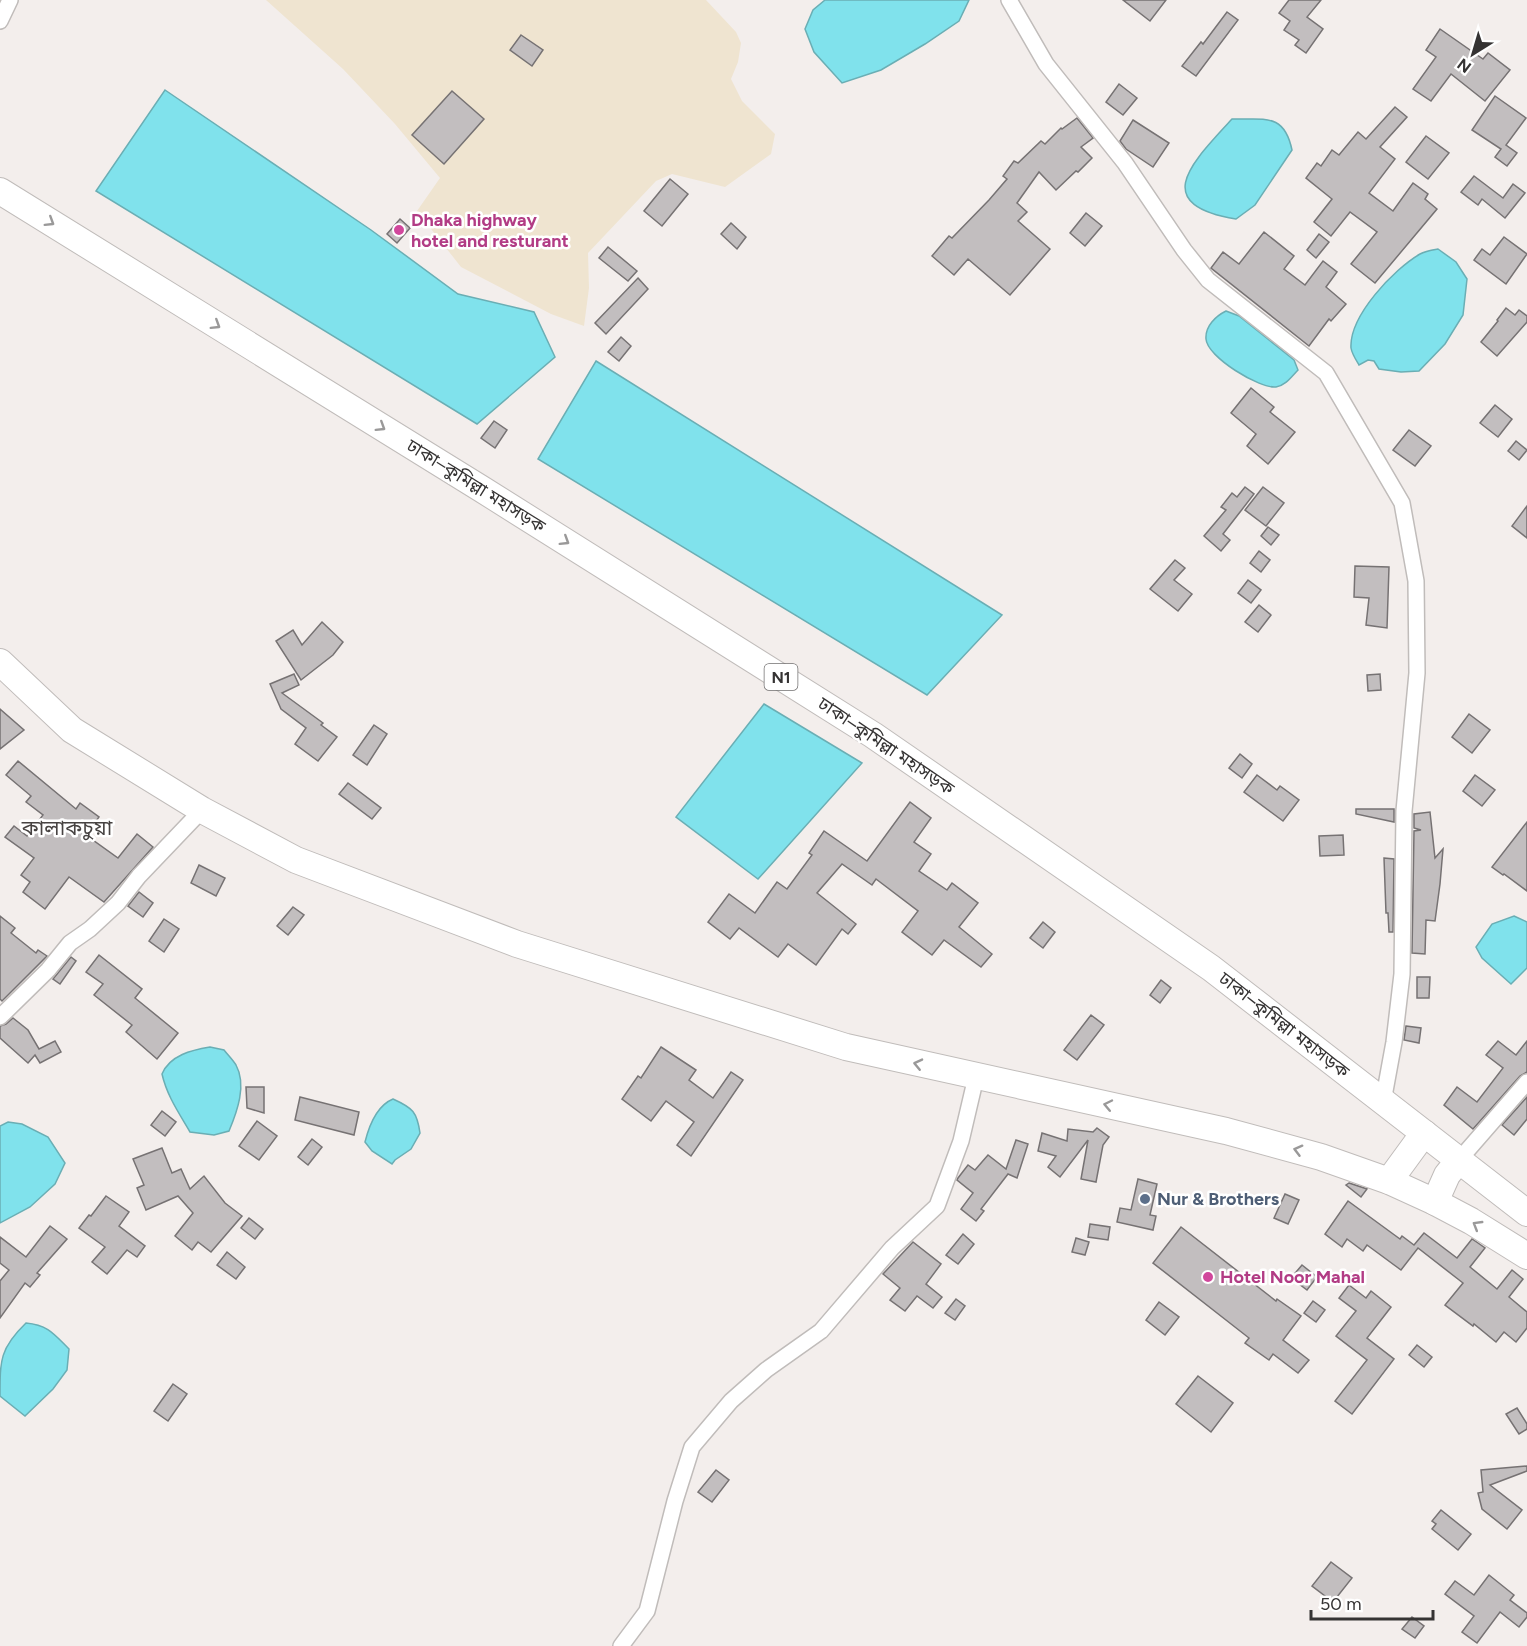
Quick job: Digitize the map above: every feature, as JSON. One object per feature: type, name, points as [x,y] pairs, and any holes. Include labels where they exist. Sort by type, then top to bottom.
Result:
[{"type":"highway","name":"ঢাকা–কুমিল্লা মহাসড়ক","points":[[0,191],[873,735],[1211,968],[1527,1214]]},
{"type":"highway","points":[[0,662],[72,730],[202,810],[296,860],[517,944],[846,1047],[1226,1131],[1322,1157],[1389,1181],[1435,1202],[1471,1221],[1527,1256]]},
{"type":"highway","points":[[1389,1181],[1424,1133]]},
{"type":"highway","points":[[1435,1202],[1447,1175],[1459,1160]]},
{"type":"street","points":[[0,21],[10,0]]},
{"type":"street","points":[[1009,0],[1046,64],[1125,163],[1184,250],[1208,280],[1326,373],[1402,503],[1416,581],[1417,673],[1404,811],[1402,974],[1394,1042],[1383,1102]]},
{"type":"street","points":[[0,1017],[48,970],[70,943],[90,929],[118,903],[139,876],[202,810]]},
{"type":"street","points":[[621,1646],[647,1611],[675,1501],[692,1447],[731,1401],[748,1385],[821,1331],[892,1248],[937,1206],[961,1141],[976,1077]]},
{"type":"street","points":[[1459,1160],[1527,1082]]},
{"type":"shaded area","points":[[266,0],[706,0],[736,32],[741,43],[738,62],[731,79],[742,101],[775,134],[771,154],[725,187],[672,174],[656,181],[588,253],[589,288],[584,326],[551,314],[461,267],[417,211],[440,178],[395,124],[343,69]]},
{"type":"water","points":[[825,0],[969,0],[959,21],[925,44],[881,70],[842,83],[814,52],[805,29],[813,10]]},
{"type":"water","points":[[165,90],[371,230],[458,294],[534,312],[555,357],[477,424],[96,191]]},
{"type":"water","points":[[1232,119],[1263,119],[1278,124],[1284,129],[1292,150],[1255,205],[1236,219],[1209,212],[1192,203],[1186,192],[1186,179],[1193,165]]},
{"type":"water","points":[[1438,249],[1456,262],[1467,279],[1463,315],[1445,344],[1419,371],[1401,372],[1379,369],[1374,361],[1368,360],[1359,365],[1351,348],[1352,335],[1365,308],[1386,282],[1409,261],[1422,253]]},
{"type":"water","points":[[1226,311],[1239,316],[1294,360],[1298,370],[1283,384],[1276,387],[1258,383],[1224,363],[1209,346],[1206,334],[1212,322]]},
{"type":"water","points":[[596,361],[1002,615],[927,695],[538,459]]},
{"type":"water","points":[[764,704],[862,763],[758,879],[676,817]]},
{"type":"water","points":[[1514,916],[1527,922],[1527,968],[1511,984],[1482,958],[1476,947],[1492,924]]},
{"type":"water","points":[[210,1047],[224,1050],[236,1065],[241,1081],[238,1107],[229,1131],[214,1135],[190,1132],[170,1097],[162,1074],[170,1062],[176,1058]]},
{"type":"water","points":[[393,1099],[413,1111],[420,1133],[411,1149],[392,1164],[372,1151],[365,1142],[371,1123],[378,1111]]},
{"type":"water","points":[[8,1122],[22,1124],[48,1137],[65,1163],[55,1184],[30,1207],[0,1223],[0,1126]]},
{"type":"water","points":[[26,1323],[45,1328],[69,1349],[67,1370],[53,1389],[25,1416],[0,1396],[0,1384],[3,1355],[11,1340]]},
{"type":"building","points":[[1123,0],[1166,0],[1150,21]]},
{"type":"building","points":[[1289,0],[1321,0],[1307,17],[1323,29],[1306,53],[1295,45],[1299,40],[1284,30],[1290,21],[1279,13]]},
{"type":"building","points":[[1227,12],[1238,20],[1196,76],[1182,66],[1201,42],[1203,44]]},
{"type":"building","points":[[1440,29],[1483,59],[1488,53],[1510,70],[1485,101],[1451,74],[1431,101],[1413,89],[1436,57],[1426,50]]},
{"type":"building","points":[[521,35],[543,50],[532,66],[510,50]]},
{"type":"building","points":[[1119,84],[1137,98],[1123,115],[1106,102]]},
{"type":"building","points":[[452,91],[484,119],[444,164],[412,135]]},
{"type":"building","points":[[1495,96],[1526,118],[1506,145],[1517,153],[1507,166],[1495,157],[1501,149],[1472,130]]},
{"type":"building","points":[[1395,107],[1407,117],[1380,147],[1395,159],[1369,193],[1393,211],[1413,183],[1428,194],[1425,199],[1437,209],[1375,283],[1351,264],[1377,232],[1350,212],[1331,236],[1314,222],[1332,199],[1306,178],[1317,163],[1321,166],[1332,150],[1339,155],[1358,132],[1366,139]]},
{"type":"building","points":[[1077,118],[1093,138],[1081,147],[1092,158],[1056,190],[1039,172],[1017,203],[1027,212],[1018,221],[1050,249],[1010,295],[968,259],[954,275],[932,256],[949,236],[952,238],[989,200],[1007,179],[1003,176],[1014,161],[1018,163],[1041,141],[1045,144],[1061,128]]},
{"type":"building","points":[[1133,120],[1169,143],[1153,167],[1126,149],[1120,141]]},
{"type":"building","points":[[1426,136],[1449,153],[1428,179],[1406,162]]},
{"type":"building","points":[[1474,176],[1503,198],[1513,184],[1525,193],[1505,218],[1482,199],[1478,205],[1461,192]]},
{"type":"building","points":[[670,179],[688,194],[662,226],[644,211]]},
{"type":"building","points":[[1086,213],[1102,226],[1085,246],[1070,233]]},
{"type":"building","points":[[400,219],[410,228],[397,243],[387,234]]},
{"type":"building","points":[[731,223],[746,237],[737,249],[721,234]]},
{"type":"building","points":[[1264,232],[1294,256],[1284,269],[1305,285],[1323,261],[1337,272],[1326,287],[1346,304],[1331,321],[1329,319],[1309,346],[1211,268],[1223,252],[1239,264]]},
{"type":"building","points":[[1319,234],[1329,242],[1316,258],[1307,250]]},
{"type":"building","points":[[1504,237],[1527,254],[1506,284],[1474,260],[1482,249],[1490,255]]},
{"type":"building","points":[[608,247],[637,271],[628,281],[599,258]]},
{"type":"building","points":[[638,278],[648,289],[606,334],[595,323]]},
{"type":"building","points":[[1506,308],[1515,315],[1519,310],[1527,316],[1527,322],[1497,356],[1481,342]]},
{"type":"building","points":[[621,337],[631,346],[619,361],[608,352]]},
{"type":"building","points":[[1251,388],[1274,407],[1270,412],[1295,432],[1268,464],[1247,446],[1256,434],[1231,413]]},
{"type":"building","points":[[1495,405],[1512,419],[1498,437],[1480,423]]},
{"type":"building","points":[[494,421],[507,430],[495,448],[481,438]]},
{"type":"building","points":[[1409,430],[1431,446],[1415,466],[1393,450]]},
{"type":"building","points":[[1516,441],[1527,450],[1519,460],[1508,451]]},
{"type":"building","points":[[1245,487],[1254,494],[1223,534],[1230,540],[1221,551],[1204,536],[1226,510],[1221,507],[1232,493],[1237,497]]},
{"type":"building","points":[[1263,487],[1284,503],[1266,526],[1245,510]]},
{"type":"building","points":[[1527,506],[1527,538],[1512,526]]},
{"type":"building","points":[[1268,527],[1279,535],[1271,545],[1261,536]]},
{"type":"building","points":[[1259,551],[1270,560],[1261,572],[1250,563]]},
{"type":"building","points":[[1175,560],[1185,568],[1174,580],[1192,594],[1178,611],[1150,589]]},
{"type":"building","points":[[1355,566],[1389,567],[1387,628],[1366,625],[1369,598],[1354,597]]},
{"type":"building","points":[[1248,580],[1261,590],[1251,603],[1238,593]]},
{"type":"building","points":[[1259,605],[1271,615],[1258,632],[1245,622]]},
{"type":"building","points":[[322,622],[343,642],[333,655],[301,680],[276,641],[293,630],[302,645]]},
{"type":"building","points":[[294,674],[299,685],[282,693],[323,723],[321,725],[337,737],[318,761],[295,744],[306,728],[281,709],[270,684]]},
{"type":"building","points":[[1380,674],[1381,690],[1368,691],[1367,675]]},
{"type":"building","points":[[0,709],[24,730],[0,749]]},
{"type":"building","points":[[1469,714],[1490,730],[1472,753],[1452,737]]},
{"type":"building","points":[[374,725],[387,734],[367,765],[353,755]]},
{"type":"building","points":[[1240,754],[1252,764],[1242,778],[1229,768]]},
{"type":"building","points":[[18,761],[76,809],[80,803],[99,817],[86,835],[118,858],[137,834],[153,847],[104,902],[69,877],[45,909],[23,892],[30,882],[21,875],[34,858],[5,837],[14,826],[27,836],[43,815],[26,802],[31,796],[6,775]]},
{"type":"building","points":[[1257,775],[1277,790],[1280,786],[1299,800],[1283,821],[1244,792]]},
{"type":"building","points":[[1475,775],[1495,790],[1482,806],[1463,791]]},
{"type":"building","points":[[348,783],[381,808],[372,819],[339,794]]},
{"type":"building","points":[[910,802],[931,818],[914,842],[931,854],[919,871],[947,890],[952,883],[978,903],[959,927],[992,954],[981,967],[944,940],[932,955],[902,932],[918,911],[876,879],[872,885],[842,864],[817,893],[856,924],[848,934],[842,929],[816,965],[788,944],[778,957],[739,928],[730,939],[708,922],[729,894],[755,913],[777,882],[787,889],[812,855],[809,853],[824,831],[867,861]]},
{"type":"building","points":[[1356,809],[1394,809],[1394,822],[1356,814]]},
{"type":"building","points":[[1430,812],[1435,858],[1443,849],[1440,884],[1435,921],[1426,920],[1425,954],[1412,953],[1414,831],[1421,830],[1414,828],[1414,814]]},
{"type":"building","points":[[1527,822],[1527,891],[1492,867]]},
{"type":"building","points":[[1343,835],[1344,855],[1320,856],[1319,836]]},
{"type":"building","points":[[1384,858],[1394,859],[1393,932],[1389,932],[1388,913],[1386,913]]},
{"type":"building","points":[[199,865],[225,878],[216,896],[191,883]]},
{"type":"building","points":[[139,892],[153,903],[143,917],[128,906]]},
{"type":"building","points":[[293,907],[304,915],[288,935],[277,926]]},
{"type":"building","points":[[0,916],[15,928],[11,933],[36,953],[38,950],[47,956],[2,1001],[0,999]]},
{"type":"building","points":[[164,919],[179,929],[164,952],[149,941]]},
{"type":"building","points":[[1043,922],[1055,932],[1043,948],[1030,938]]},
{"type":"building","points":[[99,955],[142,989],[135,998],[178,1033],[157,1059],[126,1032],[132,1025],[94,995],[103,984],[86,972]]},
{"type":"building","points":[[71,957],[76,961],[60,984],[53,979]]},
{"type":"building","points":[[1417,977],[1430,977],[1429,998],[1417,998]]},
{"type":"building","points":[[1161,980],[1171,988],[1160,1003],[1150,995]]},
{"type":"building","points":[[1091,1015],[1104,1025],[1077,1060],[1064,1050]]},
{"type":"building","points":[[13,1018],[28,1030],[39,1049],[55,1041],[61,1052],[40,1063],[35,1055],[28,1063],[0,1038],[0,1026]]},
{"type":"building","points":[[1406,1026],[1421,1028],[1419,1043],[1404,1040]]},
{"type":"building","points":[[1498,1041],[1516,1055],[1527,1041],[1527,1072],[1520,1076],[1473,1129],[1444,1105],[1457,1087],[1477,1102],[1503,1068],[1486,1055]]},
{"type":"building","points":[[661,1047],[696,1070],[689,1080],[713,1098],[731,1072],[743,1080],[691,1156],[677,1145],[694,1122],[666,1101],[651,1121],[622,1099],[638,1076],[641,1078]]},
{"type":"building","points":[[246,1087],[264,1087],[264,1113],[247,1108]]},
{"type":"building","points":[[300,1097],[359,1112],[354,1135],[295,1120]]},
{"type":"building","points":[[1527,1097],[1527,1119],[1514,1135],[1502,1125]]},
{"type":"building","points":[[162,1111],[176,1122],[165,1136],[151,1125]]},
{"type":"building","points":[[257,1121],[277,1136],[259,1160],[239,1146]]},
{"type":"building","points":[[1097,1128],[1109,1137],[1103,1145],[1096,1182],[1081,1179],[1088,1140],[1060,1177],[1048,1167],[1056,1156],[1038,1151],[1042,1133],[1067,1141],[1068,1129],[1093,1132]]},
{"type":"building","points":[[312,1139],[322,1147],[308,1165],[298,1157]]},
{"type":"building","points":[[1016,1140],[1028,1144],[1017,1178],[1008,1174],[981,1209],[984,1211],[976,1221],[961,1209],[973,1193],[957,1180],[968,1165],[975,1170],[988,1155],[1006,1169]]},
{"type":"building","points":[[162,1148],[172,1173],[181,1169],[190,1189],[204,1176],[225,1203],[242,1216],[211,1252],[198,1242],[192,1250],[175,1236],[193,1213],[178,1196],[146,1210],[137,1188],[144,1185],[133,1159]]},
{"type":"building","points":[[1138,1179],[1157,1184],[1150,1215],[1156,1216],[1153,1230],[1117,1222],[1120,1208],[1131,1210]]},
{"type":"building","points":[[1349,1183],[1367,1189],[1361,1197],[1346,1185]]},
{"type":"building","points":[[1285,1194],[1299,1200],[1288,1224],[1274,1218]]},
{"type":"building","points":[[106,1196],[129,1212],[119,1226],[145,1246],[137,1257],[127,1250],[107,1274],[92,1262],[105,1247],[79,1228]]},
{"type":"building","points":[[1348,1201],[1400,1239],[1402,1236],[1414,1245],[1424,1233],[1457,1258],[1472,1239],[1478,1243],[1485,1248],[1470,1267],[1497,1289],[1512,1270],[1523,1279],[1509,1297],[1527,1312],[1527,1328],[1516,1342],[1504,1332],[1496,1342],[1474,1324],[1473,1326],[1445,1305],[1463,1283],[1418,1248],[1401,1270],[1367,1245],[1363,1251],[1347,1239],[1342,1247],[1325,1234]]},
{"type":"building","points":[[249,1218],[263,1229],[255,1239],[241,1228]]},
{"type":"building","points":[[1090,1224],[1110,1227],[1108,1240],[1088,1237]]},
{"type":"building","points":[[50,1226],[67,1239],[37,1273],[40,1275],[30,1287],[25,1283],[0,1318],[0,1281],[9,1270],[0,1263],[0,1237],[26,1257]]},
{"type":"building","name":"Hotel Noor Mahal","points":[[1181,1227],[1276,1301],[1277,1299],[1301,1316],[1283,1340],[1309,1360],[1298,1373],[1273,1354],[1269,1360],[1245,1343],[1249,1338],[1153,1263]]},
{"type":"building","points":[[963,1234],[974,1244],[958,1264],[946,1255]]},
{"type":"building","points":[[1076,1238],[1089,1242],[1085,1255],[1072,1252]]},
{"type":"building","points":[[913,1242],[941,1264],[926,1284],[942,1297],[933,1308],[917,1296],[905,1311],[890,1300],[900,1288],[883,1274]]},
{"type":"building","points":[[227,1252],[245,1267],[236,1279],[217,1265]]},
{"type":"building","points":[[1302,1265],[1317,1277],[1307,1290],[1291,1278]]},
{"type":"building","points":[[1349,1285],[1366,1298],[1371,1291],[1391,1307],[1367,1338],[1394,1359],[1352,1414],[1335,1401],[1367,1360],[1336,1336],[1356,1311],[1339,1298]]},
{"type":"building","points":[[956,1299],[965,1306],[955,1320],[945,1313]]},
{"type":"building","points":[[1313,1301],[1325,1310],[1316,1322],[1304,1313]]},
{"type":"building","points":[[1159,1302],[1179,1317],[1165,1335],[1146,1320]]},
{"type":"building","points":[[1417,1345],[1432,1357],[1424,1367],[1409,1355]]},
{"type":"building","points":[[1198,1376],[1233,1403],[1211,1432],[1176,1404]]},
{"type":"building","points":[[173,1384],[187,1394],[168,1421],[154,1411]]},
{"type":"building","points":[[1517,1408],[1527,1424],[1527,1429],[1519,1434],[1506,1414]]},
{"type":"building","points":[[1527,1466],[1527,1471],[1490,1485],[1522,1510],[1507,1529],[1482,1509],[1478,1493],[1483,1492],[1481,1470]]},
{"type":"building","points":[[716,1470],[729,1480],[712,1502],[698,1492]]},
{"type":"building","points":[[1441,1510],[1471,1534],[1458,1550],[1432,1529],[1436,1524],[1432,1521]]},
{"type":"building","points":[[1331,1562],[1352,1578],[1333,1602],[1312,1586]]},
{"type":"building","points":[[1489,1575],[1514,1595],[1510,1600],[1527,1613],[1527,1617],[1519,1627],[1500,1612],[1477,1643],[1462,1632],[1474,1616],[1445,1594],[1455,1581],[1474,1595]]},
{"type":"building","points":[[1412,1617],[1424,1626],[1415,1638],[1402,1629]]},
{"type":"place","name":"Dhaka highway hotel and resturant","points":[[399,230]]},
{"type":"place","name":"Nur & Brothers","points":[[1145,1199]]},
{"type":"place","name":"Hotel Noor Mahal","points":[[1208,1277]]},
{"type":"district","name":"কালাকচুয়া","points":[[67,827]]}]
